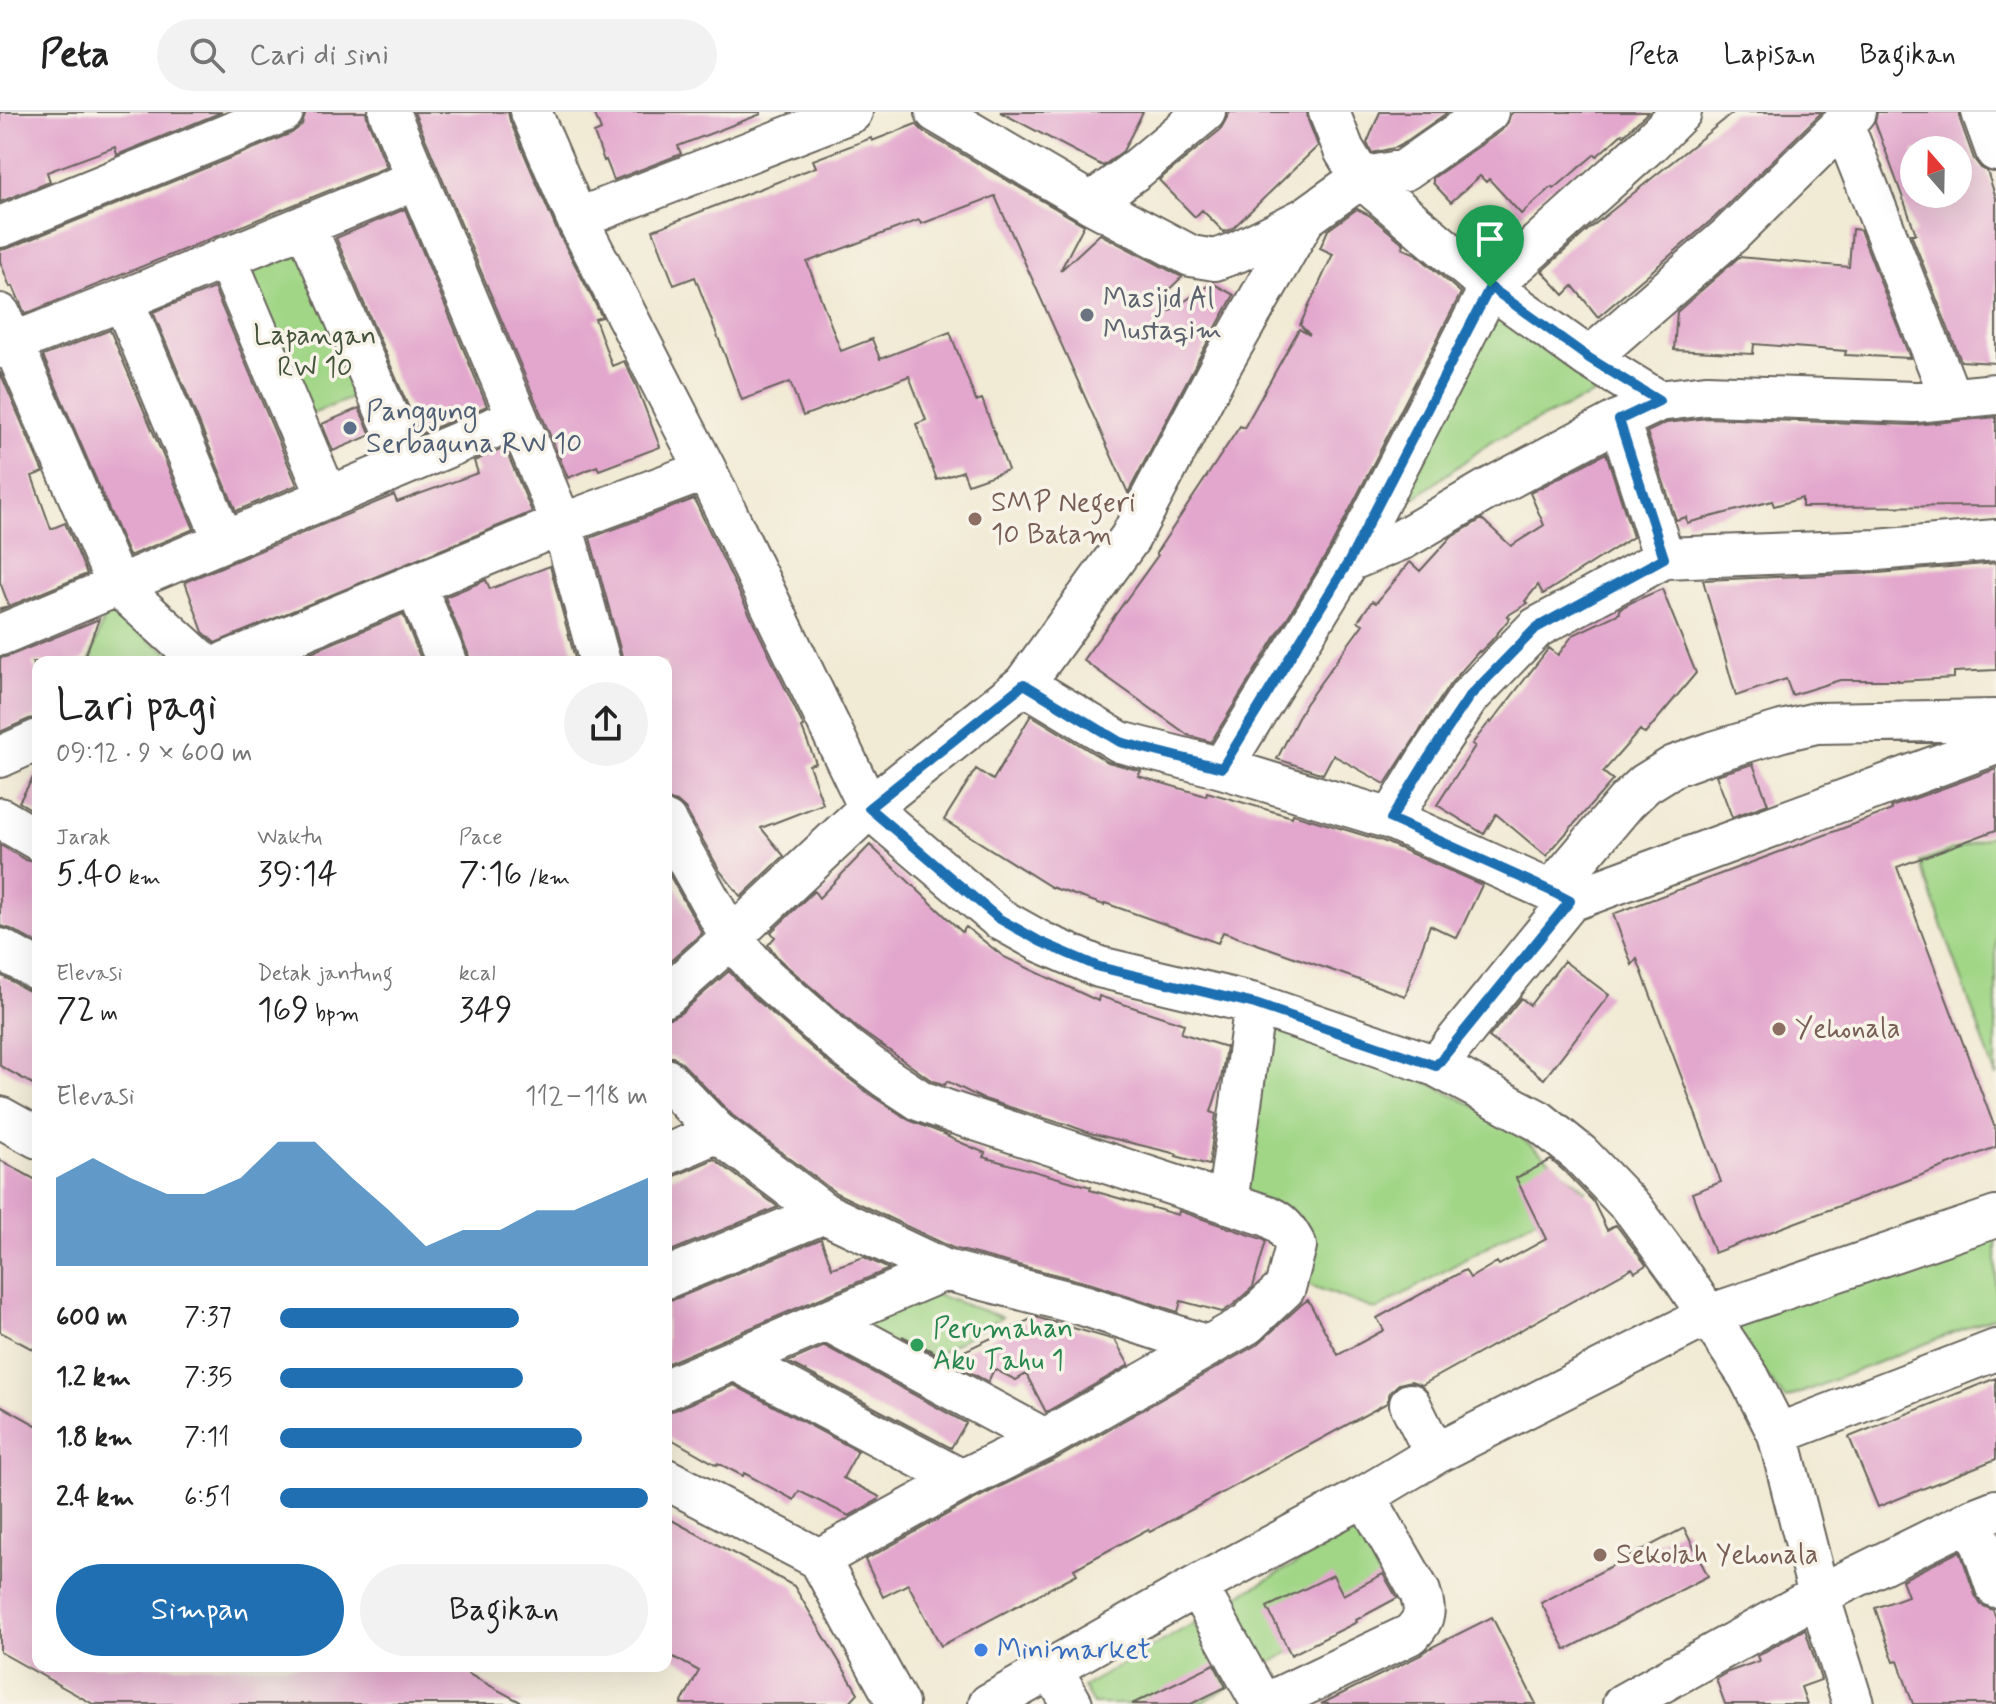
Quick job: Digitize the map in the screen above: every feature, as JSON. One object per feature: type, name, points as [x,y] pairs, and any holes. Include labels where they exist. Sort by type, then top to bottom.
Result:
[{"type":"street","points":[[0,227],[283,112]]},
{"type":"street","points":[[389,112],[562,524],[598,656]]},
{"type":"street","points":[[531,112],[577,219],[706,470],[869,808],[998,918],[1041,942],[1099,967],[1255,1004],[1436,1066],[1539,1121],[1580,1154],[1634,1210],[1709,1315],[1749,1377],[1778,1434],[1819,1595],[1853,1704]]},
{"type":"street","points":[[577,219],[762,128],[852,112]]},
{"type":"street","points":[[936,112],[1091,203],[1191,256],[1215,260],[1305,218],[1361,178],[1405,170],[1477,116]]},
{"type":"street","points":[[1091,203],[1205,112]]},
{"type":"street","points":[[1329,112],[1344,150],[1361,178],[1490,287],[1589,358],[1659,401]]},
{"type":"street","points":[[1222,768],[1349,561],[1490,287],[1681,112]]},
{"type":"street","points":[[1982,112],[1996,151]]},
{"type":"street","points":[[1589,358],[1730,235],[1849,118],[1951,399]]},
{"type":"street","points":[[195,656],[117,585],[4,335],[123,300],[418,179]]},
{"type":"street","points":[[672,991],[869,808],[1024,684],[1130,538],[1220,367],[1305,218]]},
{"type":"street","points":[[305,225],[408,463]]},
{"type":"street","points":[[226,257],[327,496]]},
{"type":"street","points":[[123,300],[224,541]]},
{"type":"street","points":[[1349,561],[1403,539],[1485,491],[1659,401],[1706,395],[1915,402],[1996,394]]},
{"type":"street","points":[[0,635],[517,418]]},
{"type":"street","points":[[1619,420],[1664,558]]},
{"type":"street","points":[[241,656],[562,524],[706,470]]},
{"type":"street","points":[[1391,819],[1469,697],[1536,628],[1664,558],[1877,550],[1996,540]]},
{"type":"street","points":[[415,584],[445,656]]},
{"type":"street","points":[[1024,684],[1120,742],[1222,768],[1391,819],[1560,896],[1996,744]]},
{"type":"street","points":[[1436,1066],[1626,802],[1645,784],[1674,766],[1741,743],[1816,723],[1996,720]]},
{"type":"street","points":[[0,757],[32,743]]},
{"type":"street","points":[[0,818],[32,837]]},
{"type":"street","points":[[672,833],[731,938],[764,976],[846,1048],[886,1078],[921,1101],[1268,1216],[1281,1222],[1296,1246],[1285,1288],[1247,1324],[1045,1439],[962,1480],[819,1559]]},
{"type":"street","points":[[0,949],[32,967]]},
{"type":"street","points":[[1227,1203],[1255,1004]]},
{"type":"street","points":[[672,1085],[717,1132],[824,1213],[945,1270],[1086,1306],[1208,1346]]},
{"type":"street","points":[[0,1117],[32,1135]]},
{"type":"street","points":[[672,1152],[717,1132]]},
{"type":"street","points":[[672,1276],[824,1213]]},
{"type":"street","points":[[989,1704],[1197,1586],[1365,1496],[1435,1454],[1709,1315],[1996,1217]]},
{"type":"street","points":[[672,1386],[945,1270]]},
{"type":"street","points":[[826,1321],[1045,1439]]},
{"type":"street","points":[[1778,1434],[1996,1350]]},
{"type":"street","points":[[735,1360],[962,1480]]},
{"type":"street","points":[[1410,1404],[1435,1454]]},
{"type":"street","points":[[672,1482],[819,1559],[898,1704]]},
{"type":"street","points":[[1197,1586],[1264,1704],[1411,1634],[1422,1622],[1424,1607],[1420,1592],[1365,1496]]},
{"type":"street","points":[[1623,1704],[1684,1689],[1819,1595],[1985,1514],[1996,1587]]},
{"type":"street","points":[[1052,1669],[1072,1704]]},
{"type":"green space","name":"Lapangan RW 10","points":[[310,235],[374,389],[300,419],[237,266]]},
{"type":"green space","points":[[1481,298],[1624,380],[1491,442],[1371,530]]},
{"type":"green space","points":[[106,612],[174,656],[91,656]]},
{"type":"green space","points":[[1996,834],[1996,1077],[1920,862]]},
{"type":"green space","points":[[1261,1026],[1396,1066],[1495,1116],[1586,1190],[1376,1310],[1293,1279],[1286,1221],[1223,1204]]},
{"type":"green space","points":[[1996,1218],[1996,1316],[1785,1399],[1723,1320]]},
{"type":"green space","name":"Perumahan Aku Tahu 1","points":[[925,1291],[1002,1317],[920,1364],[842,1326]]},
{"type":"green space","points":[[1354,1531],[1391,1595],[1263,1667],[1227,1602]]},
{"type":"green space","points":[[1194,1623],[1230,1686],[1200,1704],[1093,1704],[1083,1687]]},
{"type":"building","points":[[0,112],[222,112],[117,155],[115,147],[47,172],[50,182],[0,202]]},
{"type":"building","points":[[306,112],[366,112],[387,167],[25,314],[13,286],[10,287],[0,261],[0,250],[292,133],[302,125]]},
{"type":"building","points":[[414,112],[508,112],[556,228],[602,317],[595,319],[612,366],[624,361],[660,447],[568,478]]},
{"type":"building","points":[[594,112],[761,114],[678,146],[681,154],[614,180],[594,133],[601,130]]},
{"type":"building","points":[[1000,112],[1143,112],[1123,151],[1103,166]]},
{"type":"building","points":[[1230,112],[1307,112],[1318,146],[1232,229],[1224,232],[1202,210],[1195,217],[1159,180],[1220,130]]},
{"type":"building","points":[[1380,112],[1448,112],[1398,147],[1372,153],[1367,143]]},
{"type":"building","points":[[1513,112],[1648,112],[1624,135],[1597,156],[1595,154],[1521,214],[1489,179],[1486,182],[1480,176],[1451,202],[1433,183],[1433,178],[1501,131]]},
{"type":"building","points":[[1734,112],[1822,112],[1714,218],[1598,317],[1573,286],[1564,295],[1542,271]]},
{"type":"building","points":[[1877,112],[1960,112],[1966,136],[1900,136],[1900,190],[1875,122]]},
{"type":"building","points":[[916,124],[924,132],[1084,225],[1060,271],[1100,234],[1182,277],[1160,298],[1170,311],[1212,283],[1234,295],[1128,493],[995,196],[921,224],[919,220],[807,262],[841,351],[872,339],[880,359],[950,332],[976,401],[982,399],[1008,470],[968,484],[963,471],[937,480],[916,424],[926,420],[909,376],[803,416],[790,382],[742,400],[695,277],[674,285],[653,230],[816,167],[813,160]]},
{"type":"building","points":[[1972,153],[1981,168],[1987,171],[1996,198],[1996,363],[1961,361],[1911,234],[1916,234],[1906,208],[1972,208]]},
{"type":"building","points":[[405,209],[487,406],[420,434],[336,238]]},
{"type":"building","points":[[1357,209],[1369,215],[1404,244],[1402,248],[1416,254],[1461,293],[1329,550],[1211,742],[1188,735],[1083,660],[1158,555],[1156,553],[1240,426],[1244,428],[1299,329],[1310,335],[1300,325],[1333,254],[1320,248],[1328,230]]},
{"type":"building","points":[[1852,229],[1860,230],[1910,358],[1845,355],[1846,351],[1754,344],[1753,354],[1674,350],[1677,312],[1739,257],[1849,267]]},
{"type":"building","points":[[214,288],[297,485],[236,511],[153,312]]},
{"type":"building","points":[[110,330],[194,529],[129,556],[43,356]]},
{"type":"building","points":[[0,372],[43,472],[32,476],[51,529],[65,523],[87,574],[0,610],[9,606],[0,582]]},
{"type":"building","name":"Panggung Serbaguna RW 10","points":[[359,408],[371,435],[333,451],[322,424]]},
{"type":"building","points":[[1996,417],[1996,506],[1802,507],[1802,498],[1774,506],[1772,501],[1687,523],[1686,517],[1676,520],[1647,432],[1666,423],[1707,418],[1914,425]]},
{"type":"building","points":[[505,448],[532,512],[215,643],[203,632],[185,582],[394,495],[397,502],[478,473],[474,461]]},
{"type":"building","points":[[1606,453],[1633,537],[1543,594],[1538,585],[1525,601],[1528,603],[1507,616],[1510,618],[1491,641],[1450,684],[1385,784],[1333,755],[1323,774],[1277,759],[1305,704],[1363,624],[1358,621],[1372,601],[1376,603],[1410,562],[1420,571],[1450,538],[1482,519],[1511,546],[1544,525],[1530,493]]},
{"type":"building","points":[[694,499],[804,727],[816,763],[809,765],[823,804],[761,828],[784,856],[741,897],[720,871],[686,810],[672,801],[672,656],[622,656],[590,538]]},
{"type":"building","points":[[1996,563],[1996,670],[1954,672],[1954,678],[1840,680],[1792,695],[1786,679],[1736,696],[1703,580],[1878,573]]},
{"type":"building","points":[[550,566],[574,656],[469,656],[445,597],[486,580],[490,589]]},
{"type":"building","points":[[1662,589],[1696,673],[1645,734],[1640,730],[1603,772],[1613,780],[1546,856],[1496,814],[1484,834],[1437,805],[1475,746],[1472,744],[1549,648],[1558,655],[1573,635]]},
{"type":"building","points":[[403,614],[420,656],[302,656]]},
{"type":"building","points":[[99,619],[85,656],[32,656],[32,718],[0,732],[0,658]]},
{"type":"building","points":[[1031,715],[1108,762],[1141,771],[1138,776],[1206,796],[1207,792],[1292,817],[1293,814],[1383,841],[1482,885],[1457,938],[1430,925],[1405,996],[1223,932],[1218,943],[1051,887],[944,820],[976,769],[993,780]]},
{"type":"building","points":[[1753,764],[1768,804],[1732,817],[1716,775]]},
{"type":"building","name":"Yehonala","points":[[1996,769],[1996,830],[1897,867],[1996,1131],[1996,1147],[1714,1253],[1692,1193],[1721,1182],[1637,959],[1632,965],[1613,914]]},
{"type":"building","points":[[32,779],[32,810],[19,802]]},
{"type":"building","points":[[0,845],[32,862],[32,941],[0,926]]},
{"type":"building","points":[[870,845],[962,932],[966,927],[1004,957],[1098,1001],[1099,996],[1184,1024],[1181,1033],[1226,1047],[1221,1080],[1211,1112],[1216,1114],[1209,1165],[1090,1133],[981,1098],[947,1081],[945,1085],[931,1080],[860,1030],[780,960],[768,945],[775,937],[771,932],[814,891],[819,898]]},
{"type":"building","points":[[672,880],[702,933],[672,960]]},
{"type":"building","points":[[1564,961],[1609,995],[1544,1079],[1489,1037],[1521,998],[1530,1005]]},
{"type":"building","points":[[729,971],[749,993],[831,1065],[909,1120],[985,1153],[983,1157],[1178,1215],[1179,1211],[1266,1241],[1253,1287],[1222,1312],[1181,1301],[1178,1312],[1092,1284],[953,1248],[836,1193],[732,1115],[682,1063],[672,1057],[672,1018]]},
{"type":"building","points":[[0,975],[32,991],[32,1084],[0,1066]]},
{"type":"building","points":[[714,1159],[778,1207],[672,1251],[672,1177]]},
{"type":"building","points":[[0,1160],[32,1178],[32,1349],[0,1332]]},
{"type":"building","points":[[1551,1160],[1593,1201],[1607,1230],[1616,1225],[1646,1265],[1635,1272],[1632,1268],[1422,1385],[1411,1381],[1399,1384],[1390,1392],[1387,1403],[1150,1532],[1148,1529],[1074,1569],[1077,1574],[941,1646],[908,1584],[883,1597],[865,1560],[973,1500],[1056,1459],[1258,1344],[1308,1300],[1338,1355],[1384,1330],[1377,1318],[1465,1270],[1470,1278],[1546,1239],[1516,1178]]},
{"type":"building","points":[[821,1239],[832,1268],[864,1257],[889,1269],[672,1361],[672,1299]]},
{"type":"building","points":[[1035,1317],[1115,1340],[1129,1365],[1046,1412],[1026,1374],[1016,1380],[994,1369],[988,1382],[902,1336],[948,1359]]},
{"type":"building","points":[[825,1346],[966,1423],[951,1448],[788,1362]]},
{"type":"building","points":[[1996,1378],[1996,1459],[1878,1507],[1849,1437]]},
{"type":"building","points":[[734,1385],[858,1451],[843,1478],[880,1497],[849,1516],[799,1491],[794,1500],[744,1473],[743,1476],[717,1465],[672,1439],[672,1411]]},
{"type":"building","points":[[0,1405],[32,1423],[32,1670],[0,1652]]},
{"type":"building","points":[[672,1520],[794,1586],[858,1693],[848,1704],[681,1704],[699,1671],[672,1656]]},
{"type":"building","points":[[1684,1528],[1708,1576],[1566,1650],[1541,1603]]},
{"type":"building","points":[[1960,1551],[1975,1595],[1981,1605],[1993,1610],[1996,1619],[1996,1704],[1913,1704],[1875,1608],[1908,1596],[1902,1580]]},
{"type":"building","points":[[1383,1574],[1397,1598],[1291,1655],[1267,1607],[1333,1575],[1343,1595]]},
{"type":"building","points":[[1492,1617],[1536,1704],[1321,1704],[1421,1655]]},
{"type":"building","points":[[1805,1629],[1821,1680],[1801,1687],[1807,1704],[1725,1704],[1716,1679],[1759,1661],[1757,1656]]},
{"type":"building","points":[[1214,1664],[1226,1687],[1191,1704],[1132,1704]]},
{"type":"building","points":[[36,1672],[465,1672],[524,1704],[93,1704]]},
{"type":"place","name":"Masjid Al Mustaqim","points":[[1087,315]]},
{"type":"place","name":"Panggung Serbaguna RW 10","points":[[350,428]]},
{"type":"place","name":"SMP Negeri 10 Batam","points":[[975,519]]},
{"type":"place","name":"Yehonala","points":[[1779,1029]]},
{"type":"place","name":"Perumahan Aku Tahu 1","points":[[917,1345]]},
{"type":"place","name":"Sekolah Yehonala","points":[[1600,1555]]},
{"type":"place","name":"Minimarket","points":[[981,1650]]},
{"type":"route","points":[[1490,287],[1589,358],[1659,401],[1619,420],[1664,558],[1536,628],[1469,697],[1391,819],[1570,901],[1436,1066],[1255,1004],[1099,967],[1041,942],[998,918],[869,808],[1024,684],[1120,742],[1222,768],[1349,561],[1490,287]]}]
